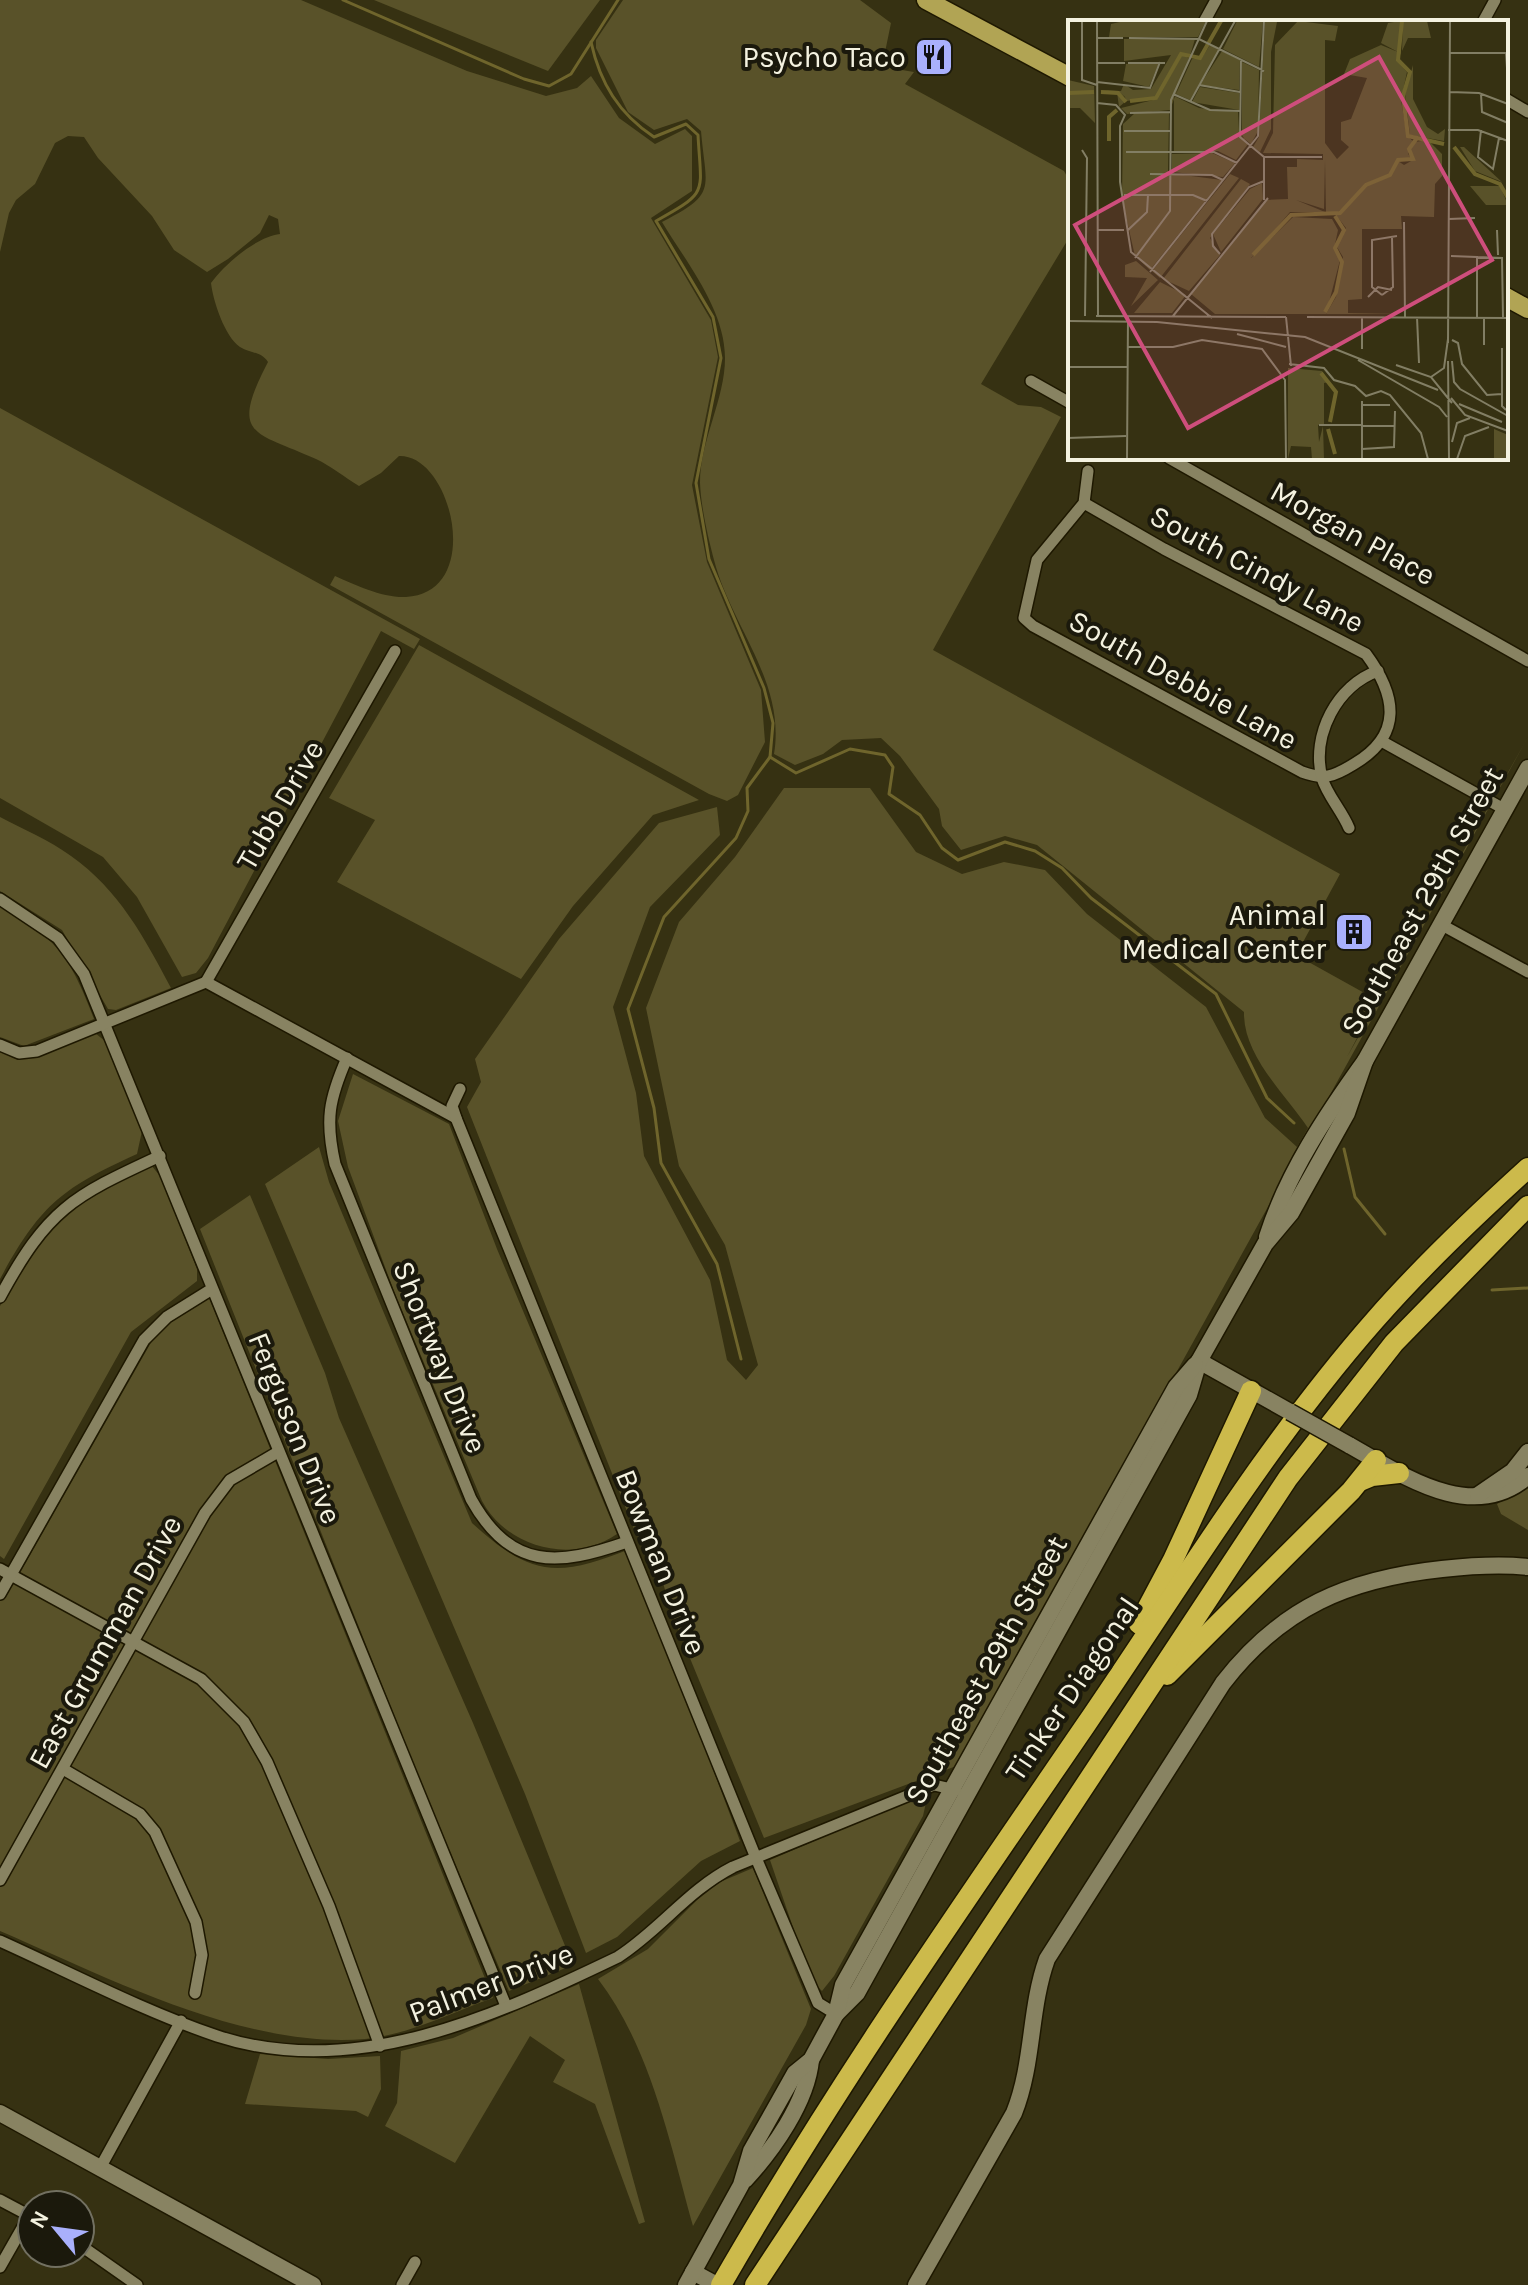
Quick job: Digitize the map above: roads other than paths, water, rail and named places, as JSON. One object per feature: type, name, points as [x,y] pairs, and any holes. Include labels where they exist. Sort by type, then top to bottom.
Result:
[{"type":"highway","name":"Tinker Diagonal","points":[[716,2284],[870,2040],[1216,1529],[1319,1390],[1417,1274],[1528,1168]]},
{"type":"highway","name":"Tinker Diagonal","points":[[755,2285],[1288,1478],[1344,1405],[1437,1296],[1528,1206]]},
{"type":"highway","points":[[1089,1720],[1260,1396]]},
{"type":"highway","points":[[1141,1700],[1358,1482],[1376,1460]]},
{"type":"highway","points":[[1358,1482],[1372,1476],[1399,1473]]},
{"type":"main road","points":[[926,0],[1068,76]]},
{"type":"main road","points":[[1508,298],[1528,309]]},
{"type":"main road","name":"Southeast 29th Street","points":[[689,2278],[741,2185],[764,2160],[809,2081],[811,2060],[836,2014],[857,1993],[960,1791],[1189,1395],[1199,1361],[1265,1244],[1277,1206],[1333,1105],[1365,1061],[1528,768]]},
{"type":"main road","points":[[1199,1361],[1399,1473],[1440,1492],[1478,1495],[1508,1491],[1528,1476]]},
{"type":"main road","points":[[1478,1495],[1513,1471],[1528,1452]]},
{"type":"main road","points":[[916,2285],[1020,2099],[1025,2086],[1038,1984],[1047,1959],[1243,1656],[1271,1630],[1308,1605],[1356,1584],[1403,1573],[1466,1567],[1528,1567]]},
{"type":"main road","points":[[0,2113],[292,2280],[313,2285]]},
{"type":"main road","points":[[689,2278],[716,2284]]},
{"type":"street","points":[[1205,20],[1216,0]]},
{"type":"street","points":[[1484,20],[1495,0]]},
{"type":"street","points":[[1508,100],[1528,112]]},
{"type":"street","points":[[1031,381],[1068,402]]},
{"type":"street","name":"Morgan Place","points":[[1173,460],[1513,649],[1528,661]]},
{"type":"street","points":[[1084,503],[1088,471]]},
{"type":"street","name":"South Debbie Lane","points":[[1084,503],[1037,560],[1024,618],[1033,626],[1286,764],[1322,779],[1349,828]]},
{"type":"street","name":"South Cindy Lane","points":[[1084,503],[1164,549],[1366,654],[1378,671],[1391,705],[1383,742]]},
{"type":"street","name":"Morgan Place","points":[[1513,649],[1528,650]]},
{"type":"street","name":"Tubb Drive","points":[[206,982],[395,651]]},
{"type":"street","points":[[1322,779],[1324,728],[1353,683],[1378,671]]},
{"type":"street","points":[[1383,742],[1504,809]]},
{"type":"street","name":"South Debbie Lane","points":[[1322,779],[1365,757],[1383,742]]},
{"type":"street","name":"Ferguson Drive","points":[[0,899],[41,924],[71,951],[160,1156],[506,2006]]},
{"type":"street","points":[[1442,925],[1528,972]]},
{"type":"street","points":[[0,1045],[19,1053],[37,1051],[206,982],[456,1118]]},
{"type":"street","name":"Shortway Drive","points":[[347,1058],[334,1087],[327,1128],[335,1164],[471,1499],[485,1524],[506,1544],[530,1555],[556,1560],[585,1557],[627,1542]]},
{"type":"street","name":"Bowman Drive","points":[[460,1089],[452,1106],[456,1118],[627,1542],[818,2003],[836,2014]]},
{"type":"street","points":[[0,1297],[45,1225],[68,1204],[90,1188],[160,1156]]},
{"type":"street","points":[[0,1594],[6,1572],[144,1340],[167,1317],[212,1289]]},
{"type":"street","name":"East Grumman Drive","points":[[0,1880],[219,1492],[248,1467],[278,1452]]},
{"type":"street","points":[[6,1572],[201,1679],[244,1722],[267,1762],[329,1906],[380,2046]]},
{"type":"street","points":[[63,1769],[140,1814],[155,1832],[196,1922],[202,1955],[195,1993]]},
{"type":"street","name":"Palmer Drive","points":[[0,1941],[219,2036],[261,2046],[334,2052],[380,2046],[435,2033],[618,1957],[643,1941],[708,1880],[756,1858],[934,1785],[960,1791]]},
{"type":"street","points":[[100,2168],[181,2021]]},
{"type":"street","points":[[0,2267],[16,2240]]},
{"type":"street","points":[[96,2257],[131,2283]]},
{"type":"street","points":[[402,2285],[415,2262]]},
{"type":"waterway","points":[[343,0],[524,79],[549,86],[571,74],[618,0]]},
{"type":"waterway","points":[[591,42],[600,71],[613,96],[642,128],[654,137],[686,124],[698,135],[698,189],[686,203],[656,221],[713,317],[721,358],[696,483],[709,559],[764,688],[773,723],[770,757],[747,788],[748,811],[736,838],[664,917],[628,1009],[654,1108],[661,1163],[717,1264],[741,1359]]},
{"type":"waterway","points":[[770,757],[796,773],[850,749],[885,755],[893,767],[889,794],[920,815],[942,848],[958,860],[1005,842],[1035,851],[1062,868],[1091,898],[1216,994],[1267,1098],[1294,1123]]},
{"type":"waterway","points":[[1344,1149],[1355,1197],[1385,1234]]},
{"type":"waterway","points":[[1492,1290],[1528,1288]]},
{"type":"place","name":"Psycho Taco","points":[[934,57]]},
{"type":"place","name":"Animal Medical Center","points":[[1354,932]]}]
